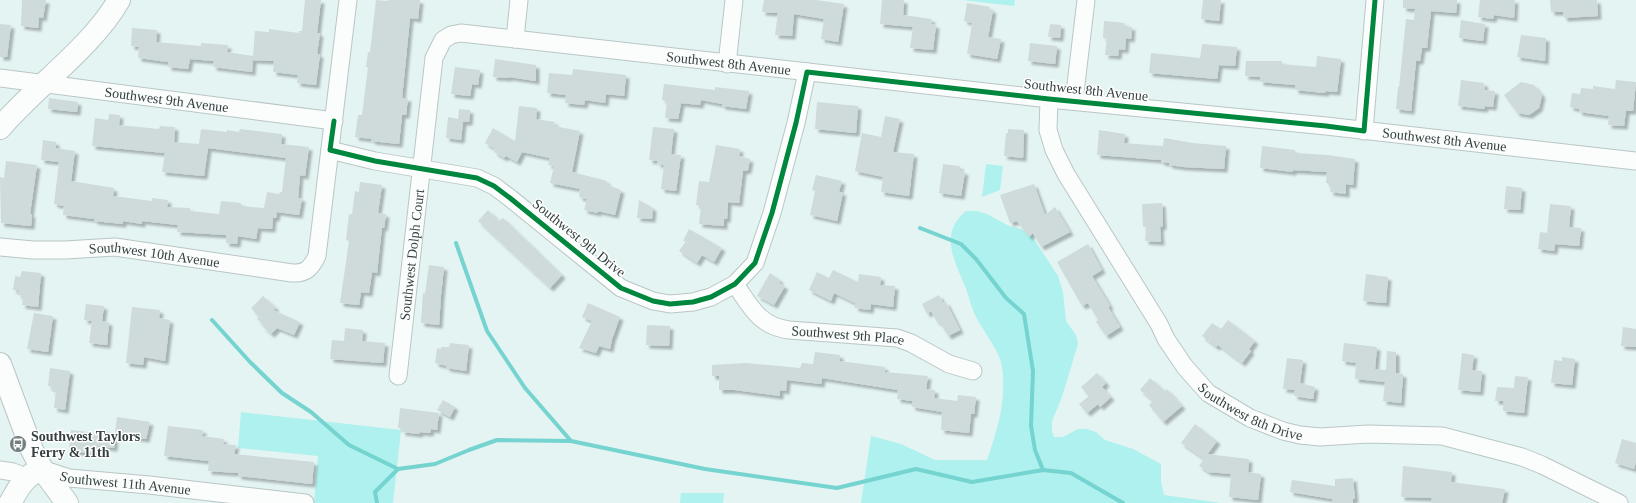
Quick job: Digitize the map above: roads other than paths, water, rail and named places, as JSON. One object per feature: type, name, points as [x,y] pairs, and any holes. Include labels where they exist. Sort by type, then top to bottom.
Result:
[{"type":"street","points":[[0,128],[81,47],[101,25],[119,0]]},
{"type":"street","points":[[330,150],[348,0]]},
{"type":"street","points":[[515,39],[519,0]]},
{"type":"street","points":[[727,64],[734,0]]},
{"type":"street","points":[[1074,101],[1086,0]]},
{"type":"street","points":[[1364,131],[1375,0]]},
{"type":"street","name":"Southwest 8th Avenue","points":[[443,40],[451,35],[461,33],[727,64],[1049,99],[1326,126],[1636,161]]},
{"type":"street","name":"Southwest Dolph Court","points":[[398,376],[434,58],[443,40]]},
{"type":"street","name":"Southwest 9th Drive","points":[[330,150],[375,161],[477,178],[494,186],[621,288],[653,301],[670,304],[693,302],[711,297],[735,284],[755,263],[772,213],[796,123],[807,72]]},
{"type":"street","name":"Southwest 9th Avenue","points":[[0,78],[334,121]]},
{"type":"street","name":"Southwest 8th Drive","points":[[1049,99],[1048,130],[1054,150],[1066,174],[1159,324],[1166,339],[1185,367],[1208,393],[1250,418],[1283,431],[1300,435],[1320,437],[1368,434],[1442,436],[1522,457],[1542,464],[1619,503]]},
{"type":"street","name":"Southwest 10th Avenue","points":[[0,247],[33,250],[77,250],[115,247],[292,273],[307,271],[313,265],[318,256],[330,150]]},
{"type":"street","name":"Southwest 9th Place","points":[[735,284],[762,321],[779,329],[901,339],[912,343],[949,364],[973,371]]},
{"type":"street","points":[[0,364],[32,450],[34,473],[67,503]]},
{"type":"street","name":"Southwest 11th Avenue","points":[[0,470],[305,503]]},
{"type":"street","points":[[10,503],[34,473]]},
{"type":"waterway","points":[[920,228],[961,244],[976,259],[1006,298],[1024,314],[1033,371],[1031,426],[1035,450],[1043,470]]},
{"type":"waterway","points":[[456,243],[487,331],[525,388],[571,441]]},
{"type":"waterway","points":[[212,320],[250,362],[282,393],[311,412],[349,445],[398,469],[435,464],[497,440],[571,441],[705,469],[837,488],[916,469],[972,482],[1043,470],[1071,473],[1123,503]]},
{"type":"waterway","points":[[377,503],[375,492],[398,469]]},
{"type":"place","name":"Southwest Taylors Ferry & 11th","points":[[18,444]]}]
